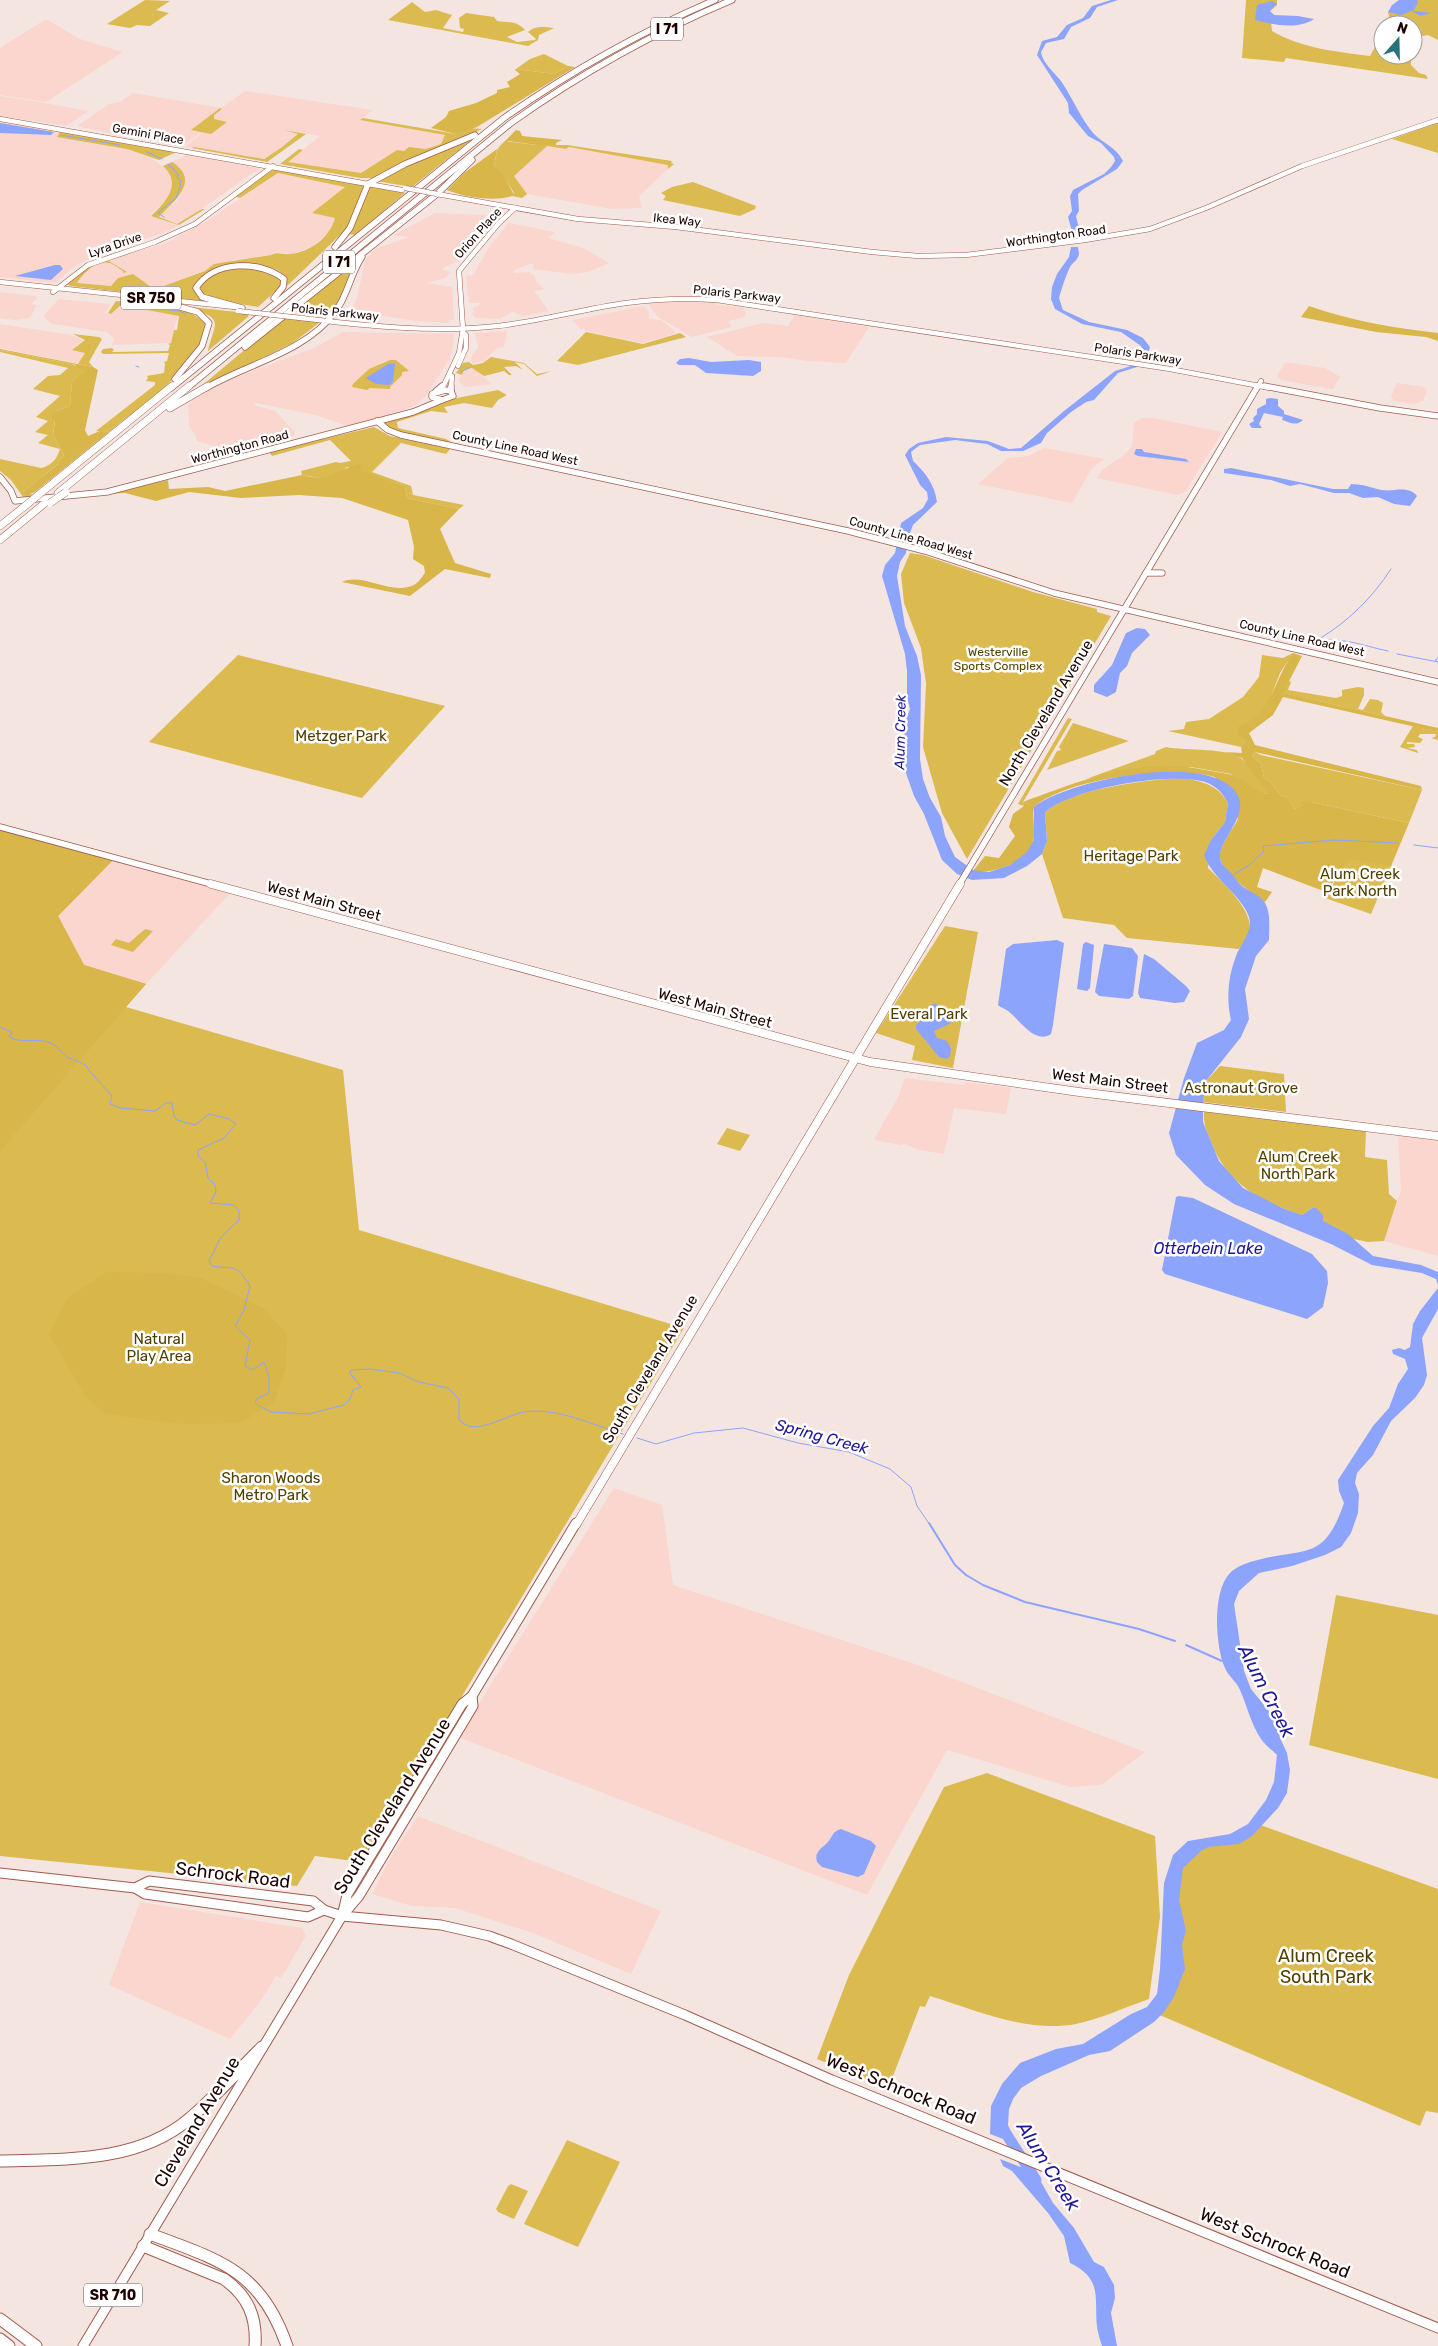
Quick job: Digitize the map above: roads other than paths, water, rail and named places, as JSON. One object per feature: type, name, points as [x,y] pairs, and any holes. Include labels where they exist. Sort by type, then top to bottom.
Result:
[{"type":"highway","name":"I 71","points":[[0,526],[504,118],[550,86],[608,52],[715,0]]},
{"type":"highway","name":"I 71","points":[[0,540],[48,503],[484,144],[560,89],[637,44],[732,0]]},
{"type":"highway","points":[[48,503],[66,492],[436,195],[492,142],[560,89]]},
{"type":"highway","points":[[307,276],[343,240],[357,213],[369,183],[405,164],[464,141],[504,118]]},
{"type":"highway","points":[[170,408],[222,379],[290,348],[329,319],[345,298],[353,271],[359,259],[373,244]]},
{"type":"highway","points":[[76,464],[271,301],[283,287],[284,279],[280,274],[266,268],[237,266],[209,273],[198,283],[196,288],[202,297],[240,310]]},
{"type":"highway","points":[[166,303],[198,312],[209,323],[204,343],[197,354],[170,384]]},
{"type":"highway","points":[[0,2161],[83,2158],[133,2149],[148,2144],[188,2120],[262,2048]]},
{"type":"highway","points":[[150,2234],[221,2263],[253,2283],[277,2314],[286,2346]]},
{"type":"highway","points":[[143,2246],[224,2279],[234,2286],[243,2295],[252,2311],[257,2326],[255,2346]]},
{"type":"highway","points":[[0,2319],[36,2346]]},
{"type":"highway","points":[[0,2339],[9,2346]]},
{"type":"main road","name":"Gemini Place","points":[[0,119],[436,195]]},
{"type":"main road","name":"Worthington Road","points":[[918,258],[1060,245],[1153,231],[1190,217],[1192,214],[1302,166],[1438,120]]},
{"type":"main road","name":"Lyra Drive","points":[[56,289],[73,270],[90,260],[157,238],[190,222],[271,166]]},
{"type":"main road","name":"Ikea Way","points":[[436,195],[577,221],[684,231],[870,256],[918,258]]},
{"type":"main road","name":"Orion Place","points":[[451,388],[451,377],[466,348],[459,271],[513,209]]},
{"type":"main road","name":"Polaris Parkway","points":[[0,282],[166,303],[240,310]]},
{"type":"main road","name":"Polaris Parkway","points":[[0,286],[56,289],[407,328],[463,329],[516,324],[646,301],[713,300],[748,303],[1149,363],[1438,412]]},
{"type":"main road","name":"Orion Place","points":[[434,393],[443,387],[446,376],[458,356],[460,335],[463,329]]},
{"type":"main road","points":[[442,400],[434,398],[434,393],[451,388],[446,376]]},
{"type":"main road","name":"Polaris Parkway","points":[[1260,383],[1364,405],[1438,416]]},
{"type":"main road","name":"North Cleveland Avenue","points":[[854,1059],[1260,383]]},
{"type":"main road","name":"Worthington Road","points":[[0,477],[15,501],[107,492],[419,411],[453,396],[451,388]]},
{"type":"main road","name":"Worthington Road","points":[[377,421],[420,407],[434,393]]},
{"type":"main road","points":[[1364,405],[1422,412],[1431,411]]},
{"type":"main road","name":"County Line Road West","points":[[377,421],[388,430],[401,435],[884,540],[925,551],[1044,590],[1438,682]]},
{"type":"main road","points":[[1146,573],[1162,572],[1151,565]]},
{"type":"main road","name":"West Main Street","points":[[0,827],[854,1059],[1035,1086],[1438,1136]]},
{"type":"main road","name":"South Cleveland Avenue","points":[[342,1916],[359,1896],[473,1706],[472,1696],[854,1059]]},
{"type":"main road","name":"Schrock Road","points":[[0,1873],[135,1888],[145,1894],[308,1917],[324,1910]]},
{"type":"main road","name":"Schrock Road","points":[[135,1888],[149,1880],[314,1901],[324,1910],[342,1916]]},
{"type":"main road","name":"Cleveland Avenue","points":[[83,2345],[342,1916]]},
{"type":"main road","name":"West Schrock Road","points":[[342,1916],[411,1921],[497,1938],[610,1984],[832,2080],[1438,2328]]},
{"type":"water","points":[[1111,0],[1118,0],[1097,7],[1090,18],[1071,27],[1064,39],[1046,43],[1041,52],[1042,57],[1063,84],[1089,128],[1117,152],[1123,161],[1117,169],[1078,194],[1079,211],[1076,216],[1080,233],[1077,240],[1069,241],[1073,235],[1068,217],[1072,211],[1070,196],[1073,190],[1104,174],[1115,161],[1114,157],[1101,143],[1088,136],[1069,113],[1068,103],[1037,55],[1042,41],[1057,37],[1067,25],[1083,18],[1092,6]]},
{"type":"water","points":[[1399,0],[1417,0],[1418,3],[1413,11],[1432,13],[1418,15],[1412,11],[1401,15],[1388,12],[1392,5]]},
{"type":"water","points":[[1272,1],[1277,4],[1270,11],[1274,15],[1314,19],[1293,25],[1277,25],[1255,20],[1257,5]]},
{"type":"water","points":[[0,123],[54,132],[51,135],[0,133]]},
{"type":"water","points":[[1071,247],[1078,247],[1079,254],[1070,267],[1060,294],[1059,298],[1063,310],[1089,322],[1127,330],[1143,338],[1150,347],[1147,358],[1135,356],[1142,350],[1141,346],[1121,332],[1082,324],[1055,309],[1051,299],[1052,287],[1057,274],[1069,257]]},
{"type":"water","points":[[60,265],[63,269],[51,280],[15,276]]},
{"type":"water","points":[[689,358],[711,362],[749,360],[761,362],[761,371],[753,376],[706,373],[695,365],[679,365],[676,363],[680,359]]},
{"type":"water","points":[[395,363],[393,382],[389,385],[376,384],[366,378],[388,364]]},
{"type":"water","points":[[1134,365],[1140,366],[1118,373],[1094,400],[1086,402],[1071,412],[1047,433],[1041,443],[1023,451],[1001,451],[987,444],[955,440],[920,445],[911,452],[913,461],[932,484],[937,502],[913,525],[908,538],[906,553],[900,562],[897,576],[905,626],[917,656],[921,675],[920,759],[923,779],[930,798],[941,817],[945,836],[955,857],[973,870],[989,872],[1010,865],[1027,852],[1034,840],[1034,807],[1051,797],[1077,787],[1108,779],[1174,772],[1203,775],[1226,783],[1239,798],[1240,806],[1239,815],[1222,848],[1221,862],[1241,885],[1263,900],[1268,911],[1269,940],[1256,956],[1245,989],[1249,1019],[1241,1037],[1206,1081],[1203,1122],[1219,1161],[1243,1188],[1282,1208],[1302,1215],[1312,1208],[1316,1208],[1323,1215],[1323,1221],[1348,1234],[1373,1256],[1421,1265],[1438,1272],[1438,1285],[1436,1279],[1422,1273],[1372,1265],[1331,1244],[1234,1204],[1205,1185],[1176,1155],[1169,1133],[1184,1078],[1197,1043],[1224,1030],[1231,1020],[1228,996],[1231,972],[1236,956],[1246,937],[1250,922],[1240,901],[1214,872],[1204,855],[1211,840],[1225,822],[1228,803],[1218,790],[1210,784],[1195,780],[1150,780],[1099,789],[1076,796],[1057,804],[1045,813],[1047,841],[1042,854],[1027,866],[1004,878],[972,880],[957,874],[942,860],[906,773],[904,724],[910,709],[907,697],[905,654],[882,576],[885,565],[895,553],[901,523],[923,508],[928,499],[927,492],[920,485],[905,455],[909,449],[918,443],[946,437],[988,441],[1009,449],[1021,448],[1115,371]]},
{"type":"water","points":[[1266,399],[1278,399],[1278,406],[1284,411],[1284,414],[1303,420],[1292,423],[1282,420],[1283,417],[1264,413],[1259,424],[1262,428],[1252,428],[1249,424],[1254,421],[1253,418],[1257,414],[1257,409],[1266,404]]},
{"type":"water","points":[[1136,449],[1186,459],[1189,462],[1138,456],[1134,454]]},
{"type":"water","points":[[1231,468],[1333,489],[1348,489],[1351,484],[1355,484],[1382,490],[1405,490],[1417,496],[1410,506],[1394,504],[1378,497],[1363,498],[1349,493],[1334,493],[1300,484],[1290,486],[1271,480],[1224,473],[1224,469]]},
{"type":"water","points":[[1137,628],[1145,629],[1150,635],[1132,653],[1127,666],[1120,673],[1116,692],[1107,697],[1094,692],[1094,685],[1112,665],[1126,633]]},
{"type":"water","points":[[1057,940],[1064,943],[1053,1025],[1051,1034],[1039,1036],[1033,1034],[1008,1011],[998,1005],[1006,949],[1013,944]]},
{"type":"water","points":[[1086,942],[1094,945],[1090,988],[1087,991],[1077,989],[1083,944]]},
{"type":"water","points":[[1104,944],[1132,948],[1138,956],[1133,996],[1129,999],[1099,996],[1095,992]]},
{"type":"water","points":[[1144,954],[1154,959],[1186,986],[1190,991],[1184,1002],[1175,1003],[1140,998],[1138,993]]},
{"type":"water","points":[[934,1003],[953,1013],[955,1018],[949,1024],[934,1031],[937,1038],[947,1041],[951,1049],[950,1056],[947,1059],[939,1057],[916,1029],[916,1025],[925,1017],[929,1006]]},
{"type":"water","name":"Otterbein Lake","points":[[1176,1197],[1193,1198],[1312,1254],[1327,1271],[1328,1283],[1323,1307],[1307,1319],[1165,1274],[1162,1270]]},
{"type":"water","points":[[1438,1288],[1438,1309],[1422,1338],[1427,1375],[1424,1385],[1415,1398],[1391,1421],[1373,1455],[1357,1473],[1355,1483],[1359,1494],[1358,1513],[1351,1533],[1341,1547],[1325,1555],[1292,1566],[1259,1573],[1239,1591],[1234,1604],[1244,1671],[1251,1689],[1276,1720],[1280,1738],[1287,1753],[1290,1770],[1287,1793],[1278,1808],[1252,1836],[1239,1844],[1208,1847],[1183,1868],[1179,1900],[1186,1931],[1182,1945],[1185,1969],[1174,1997],[1164,2012],[1154,2022],[1110,2051],[1089,2055],[1041,2076],[1021,2088],[1009,2109],[1008,2125],[1016,2144],[990,2134],[991,2106],[1002,2084],[1020,2063],[1056,2049],[1083,2044],[1131,2014],[1147,2007],[1157,1994],[1164,1883],[1173,1855],[1188,1841],[1230,1834],[1248,1824],[1266,1800],[1274,1782],[1277,1755],[1261,1739],[1239,1687],[1226,1671],[1217,1633],[1220,1592],[1224,1581],[1238,1567],[1254,1561],[1310,1549],[1320,1544],[1328,1536],[1344,1503],[1339,1491],[1338,1480],[1373,1426],[1389,1408],[1398,1384],[1408,1369],[1405,1359],[1393,1354],[1392,1350],[1399,1348],[1405,1350],[1410,1347],[1413,1324],[1420,1311]]},
{"type":"water","points":[[841,1829],[871,1841],[876,1846],[864,1874],[858,1877],[822,1867],[817,1862],[816,1856],[819,1851],[834,1833]]},
{"type":"water","points":[[1000,2159],[1036,2173],[1053,2203],[1074,2228],[1094,2262],[1104,2267],[1114,2285],[1115,2298],[1111,2313],[1117,2346],[1102,2346],[1097,2327],[1095,2290],[1088,2276],[1081,2269],[1070,2263],[1064,2236],[1048,2213],[1012,2171],[1003,2166]]},
{"type":"waterway","points":[[61,135],[120,145]]},
{"type":"waterway","points":[[147,152],[162,159]]},
{"type":"waterway","points":[[164,217],[158,213],[176,198],[181,185],[179,184],[181,181],[177,178],[178,174],[168,164]]},
{"type":"waterway","points":[[123,304],[179,311],[186,314]]},
{"type":"waterway","points":[[461,372],[469,368]]},
{"type":"waterway","points":[[1319,639],[1340,625],[1359,608],[1376,590],[1391,569]]},
{"type":"waterway","points":[[1309,645],[1328,640],[1338,640],[1388,651]]},
{"type":"waterway","points":[[1397,654],[1438,662],[1435,660],[1438,658]]},
{"type":"waterway","points":[[1231,876],[1248,866],[1264,851],[1263,846],[1334,840],[1398,843]]},
{"type":"waterway","points":[[1414,845],[1438,848]]},
{"type":"waterway","name":"Spring Creek","points":[[0,1027],[12,1032],[9,1037],[14,1039],[51,1043],[67,1057],[81,1062],[88,1068]]},
{"type":"waterway","name":"Spring Creek","points":[[88,1069],[112,1096],[110,1104],[120,1108],[155,1111],[166,1103],[172,1103],[174,1116],[177,1120],[195,1125],[209,1114],[229,1119],[236,1124],[224,1138],[198,1150],[198,1156],[205,1162],[208,1178],[215,1185],[216,1192],[210,1203],[234,1205],[239,1211],[239,1220],[221,1237],[209,1261],[212,1266],[234,1268],[241,1273],[250,1286],[244,1310],[235,1326],[250,1340],[245,1366],[253,1370],[264,1362],[269,1377],[269,1393],[258,1398],[255,1402],[259,1406],[271,1412],[309,1414],[344,1405],[350,1399],[353,1390],[361,1387],[350,1373],[351,1370],[370,1369],[399,1373],[419,1382],[448,1388],[459,1399],[459,1419],[465,1425],[472,1427],[490,1424],[524,1412],[537,1411],[562,1414],[623,1434]]},
{"type":"waterway","name":"Spring Creek","points":[[637,1438],[656,1444],[694,1433],[743,1428],[798,1443],[849,1452],[890,1469],[911,1487],[917,1506],[930,1525]]},
{"type":"waterway","name":"Spring Creek","points":[[929,1523],[955,1565],[966,1575],[983,1585],[1025,1602],[1139,1629],[1175,1641]]},
{"type":"waterway","points":[[1186,1645],[1222,1661]]},
{"type":"waterway","name":"Alum Creek","points":[[1005,2132],[1036,2180]]},
{"type":"park label","name":"Westerville Sports Complex","points":[[998,659]]},
{"type":"park label","name":"Metzger Park","points":[[341,736]]},
{"type":"park label","name":"Heritage Park","points":[[1131,856]]},
{"type":"park label","name":"Alum Creek Park North","points":[[1360,882]]},
{"type":"park label","name":"Everal Park","points":[[929,1014]]},
{"type":"park label","name":"Astronaut Grove","points":[[1241,1088]]},
{"type":"park label","name":"Alum Creek North Park","points":[[1298,1166]]},
{"type":"park label","name":"Natural Play Area","points":[[159,1348]]},
{"type":"park label","name":"Sharon Woods Metro Park","points":[[271,1486]]},
{"type":"park label","name":"Alum Creek South Park","points":[[1326,1966]]}]
